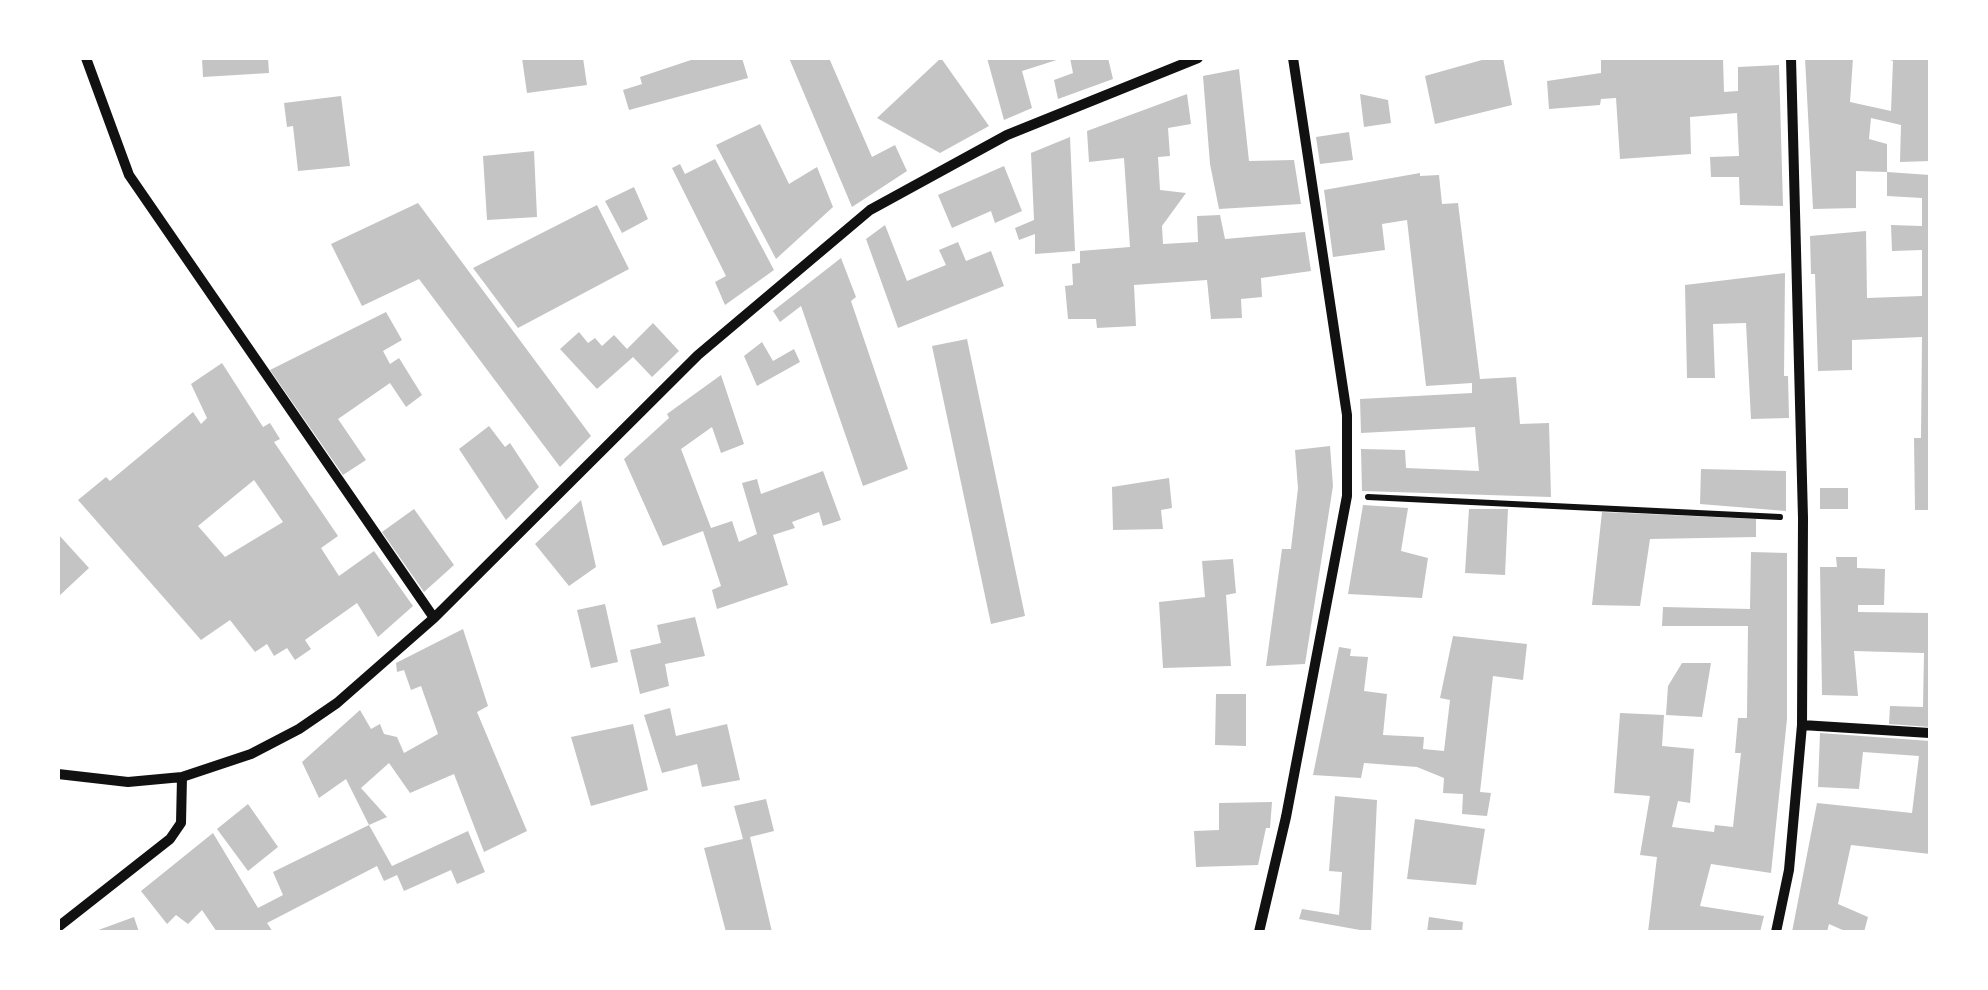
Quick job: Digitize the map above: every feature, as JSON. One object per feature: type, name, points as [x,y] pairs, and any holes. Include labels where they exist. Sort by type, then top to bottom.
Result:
[{"type":"street","points":[[86,58],[128,174],[434,618]]},
{"type":"street","points":[[58,774],[128,782],[182,777],[251,754],[299,730],[338,702],[434,618],[698,355],[870,210],[1006,135],[1177,62],[1198,58]]},
{"type":"street","points":[[1259,932],[1286,816],[1347,496],[1347,416],[1292,58]]},
{"type":"street","points":[[1776,932],[1789,870],[1802,725],[1803,518],[1790,58]]},
{"type":"street","points":[[1802,725],[1930,733]]},
{"type":"street","points":[[58,928],[170,839],[181,823],[182,777]]},
{"type":"path","points":[[1347,496],[1803,518]]},
{"type":"building","points":[[202,58],[268,58],[269,73],[203,77]]},
{"type":"building","points":[[522,58],[583,58],[587,85],[527,93]]},
{"type":"building","points":[[697,58],[742,58],[748,78],[629,110],[623,90],[642,84],[640,77]]},
{"type":"building","points":[[789,58],[829,58],[872,157],[895,145],[907,171],[852,207]]},
{"type":"building","points":[[941,58],[989,126],[940,153],[877,118]]},
{"type":"building","points":[[987,58],[1063,58],[1022,71],[1032,108],[1004,120]]},
{"type":"building","points":[[1070,58],[1108,58],[1113,79],[1058,99],[1054,80],[1073,73]]},
{"type":"building","points":[[1489,58],[1503,58],[1512,105],[1435,124],[1425,76]]},
{"type":"building","points":[[1601,58],[1723,58],[1724,92],[1738,91],[1738,67],[1779,65],[1783,206],[1740,205],[1739,177],[1711,177],[1710,157],[1739,156],[1737,113],[1690,117],[1691,154],[1620,159],[1616,98],[1601,99],[1600,105],[1549,109],[1547,81],[1601,73]]},
{"type":"building","points":[[1805,58],[1853,58],[1850,102],[1891,111],[1893,61],[1884,58],[1930,58],[1930,161],[1900,162],[1901,125],[1871,118],[1869,139],[1887,144],[1887,172],[1856,171],[1856,208],[1813,209]]},
{"type":"building","points":[[1239,69],[1249,161],[1294,160],[1301,204],[1219,209],[1210,164],[1203,76]]},
{"type":"building","points":[[1187,94],[1191,124],[1168,128],[1170,156],[1158,157],[1160,190],[1186,193],[1162,226],[1163,244],[1198,242],[1197,216],[1220,215],[1225,239],[1305,232],[1311,271],[1261,278],[1262,297],[1241,299],[1242,318],[1211,319],[1207,280],[1134,285],[1136,326],[1097,328],[1096,319],[1068,319],[1065,286],[1073,285],[1072,264],[1080,263],[1080,251],[1130,247],[1124,158],[1089,162],[1087,131]]},
{"type":"building","points":[[1360,94],[1388,100],[1391,123],[1364,127]]},
{"type":"building","points":[[341,96],[350,166],[298,171],[293,126],[287,127],[284,103]]},
{"type":"building","points":[[760,124],[789,184],[817,167],[833,207],[776,259],[716,145]]},
{"type":"building","points":[[1349,132],[1353,160],[1320,164],[1316,137]]},
{"type":"building","points":[[1070,137],[1075,251],[1035,254],[1035,234],[1019,240],[1015,228],[1034,220],[1031,153]]},
{"type":"building","points":[[534,151],[537,217],[487,220],[483,156]]},
{"type":"building","points":[[715,159],[774,270],[725,305],[715,282],[726,276],[672,168],[680,164],[685,174]]},
{"type":"building","points":[[1004,166],[1022,211],[995,223],[991,211],[952,228],[938,195]]},
{"type":"building","points":[[1887,172],[1930,175],[1930,510],[1915,510],[1914,438],[1921,438],[1922,337],[1852,340],[1852,370],[1818,371],[1810,236],[1866,231],[1867,298],[1922,296],[1922,250],[1892,251],[1891,225],[1922,226],[1922,198],[1887,196]]},
{"type":"building","points":[[1420,173],[1439,175],[1442,204],[1458,203],[1480,379],[1516,377],[1520,424],[1549,423],[1551,497],[1362,491],[1361,449],[1405,450],[1406,468],[1479,471],[1475,427],[1361,433],[1360,399],[1472,393],[1472,383],[1426,386],[1407,220],[1382,224],[1385,250],[1333,257],[1324,190]]},
{"type":"building","points":[[634,187],[648,219],[622,233],[605,201]]},
{"type":"building","points":[[418,203],[591,436],[560,467],[419,279],[362,306],[331,244]]},
{"type":"building","points":[[597,205],[629,269],[518,328],[473,268]]},
{"type":"building","points":[[885,225],[907,281],[946,265],[939,250],[958,242],[966,261],[991,251],[1004,286],[898,328],[866,239]]},
{"type":"building","points":[[841,258],[856,297],[851,301],[908,469],[863,486],[801,306],[780,322],[773,311]]},
{"type":"building","points":[[1785,273],[1784,376],[1788,376],[1789,418],[1751,419],[1746,323],[1713,324],[1715,378],[1687,378],[1685,285]]},
{"type":"building","points":[[386,312],[402,340],[383,351],[390,364],[399,358],[422,395],[406,407],[390,383],[338,419],[366,460],[343,475],[270,370]]},
{"type":"building","points":[[653,323],[679,351],[652,377],[633,357],[597,389],[560,349],[579,332],[588,343],[595,338],[602,346],[614,335],[627,349]]},
{"type":"building","points":[[967,339],[1025,616],[991,624],[932,346]]},
{"type":"building","points":[[762,342],[773,361],[794,349],[800,362],[757,386],[744,356]]},
{"type":"building","points":[[222,363],[263,427],[270,423],[280,439],[274,442],[338,536],[321,548],[339,576],[374,551],[413,606],[378,637],[357,603],[305,640],[311,649],[295,660],[287,648],[274,656],[267,644],[255,652],[230,620],[201,640],[78,500],[106,477],[110,481],[193,412],[201,424],[207,418],[191,384]],"holes":[[[254,480],[283,522],[225,557],[198,526]]]},
{"type":"building","points":[[721,375],[744,444],[721,453],[712,427],[681,449],[711,528],[732,521],[739,542],[757,534],[742,483],[757,479],[761,494],[823,471],[841,520],[823,526],[819,512],[792,522],[795,528],[773,535],[788,585],[717,609],[712,590],[721,586],[703,531],[663,546],[624,459],[669,418],[667,414]]},
{"type":"building","points":[[489,426],[505,447],[510,443],[539,487],[506,520],[459,449]]},
{"type":"building","points":[[1330,446],[1333,486],[1305,664],[1266,666],[1282,549],[1291,549],[1298,488],[1295,450]]},
{"type":"building","points":[[1701,469],[1786,471],[1786,511],[1700,504]]},
{"type":"building","points":[[1169,478],[1172,508],[1161,510],[1163,529],[1113,530],[1112,487]]},
{"type":"building","points":[[1820,488],[1848,488],[1848,509],[1820,509]]},
{"type":"building","points":[[581,500],[596,567],[569,586],[535,544]]},
{"type":"building","points":[[1363,505],[1408,508],[1401,551],[1428,558],[1422,598],[1348,594]]},
{"type":"building","points":[[414,509],[454,565],[424,592],[382,532]]},
{"type":"building","points":[[1469,509],[1508,509],[1505,575],[1465,573]]},
{"type":"building","points":[[1602,512],[1756,519],[1756,537],[1650,539],[1640,606],[1592,605]]},
{"type":"building","points":[[58,534],[89,568],[58,597]]},
{"type":"building","points":[[1751,552],[1787,553],[1787,719],[1771,873],[1711,864],[1700,906],[1764,916],[1760,932],[1648,932],[1657,857],[1640,855],[1650,796],[1614,793],[1620,713],[1664,715],[1662,746],[1694,749],[1690,803],[1678,801],[1672,827],[1714,832],[1715,825],[1733,827],[1741,753],[1735,753],[1738,718],[1747,718],[1748,626],[1662,626],[1663,607],[1750,609]]},
{"type":"building","points":[[1836,557],[1857,557],[1857,568],[1885,569],[1884,605],[1858,605],[1858,612],[1930,613],[1930,727],[1889,724],[1890,706],[1923,707],[1924,653],[1854,651],[1858,696],[1822,695],[1820,567],[1837,567]]},
{"type":"building","points":[[1233,559],[1236,593],[1226,595],[1231,666],[1163,668],[1159,602],[1205,597],[1202,561]]},
{"type":"building","points":[[605,604],[618,662],[591,668],[577,610]]},
{"type":"building","points":[[695,617],[705,656],[665,664],[669,686],[640,694],[630,650],[661,643],[657,625]]},
{"type":"building","points":[[463,629],[488,706],[477,712],[527,831],[484,852],[454,774],[410,793],[389,763],[361,788],[387,817],[369,825],[346,779],[319,798],[302,762],[360,710],[371,729],[380,724],[384,734],[397,737],[404,753],[438,734],[421,686],[411,690],[404,670],[397,672],[396,663]]},
{"type":"building","points":[[1453,636],[1527,644],[1523,680],[1493,676],[1480,792],[1491,793],[1487,816],[1462,814],[1463,794],[1443,793],[1444,778],[1417,767],[1364,763],[1361,778],[1313,775],[1339,647],[1351,649],[1350,656],[1368,657],[1364,691],[1387,694],[1383,735],[1424,737],[1423,749],[1444,751],[1450,700],[1440,698]]},
{"type":"building","points":[[1682,663],[1711,663],[1702,717],[1666,715],[1668,686]]},
{"type":"building","points":[[1216,694],[1246,694],[1246,746],[1215,745]]},
{"type":"building","points":[[670,708],[676,736],[727,724],[740,780],[702,787],[697,764],[662,773],[644,715]]},
{"type":"building","points":[[633,724],[648,790],[591,806],[571,737]]},
{"type":"building","points":[[1820,733],[1930,741],[1930,854],[1851,845],[1838,904],[1868,917],[1864,932],[1847,932],[1829,924],[1827,932],[1792,932],[1817,803],[1912,813],[1919,756],[1863,752],[1859,789],[1818,787]]},
{"type":"building","points":[[1335,796],[1377,800],[1371,932],[1299,919],[1302,909],[1339,915],[1342,872],[1329,871]]},
{"type":"building","points":[[766,799],[774,831],[750,837],[772,932],[726,932],[704,848],[743,839],[734,806]]},
{"type":"building","points":[[1272,802],[1270,828],[1266,828],[1258,865],[1196,867],[1194,831],[1219,830],[1219,803]]},
{"type":"building","points":[[248,804],[278,847],[248,871],[217,829]]},
{"type":"building","points":[[1415,819],[1485,829],[1476,885],[1407,879]]},
{"type":"building","points":[[369,825],[392,866],[468,831],[485,872],[457,884],[451,870],[404,891],[397,875],[384,881],[377,866],[267,923],[273,932],[217,932],[202,910],[188,924],[176,915],[167,924],[141,891],[213,833],[258,908],[283,895],[273,872]]},
{"type":"building","points":[[134,917],[139,932],[93,932]]},
{"type":"building","points":[[1429,917],[1463,922],[1462,932],[1427,932]]}]
